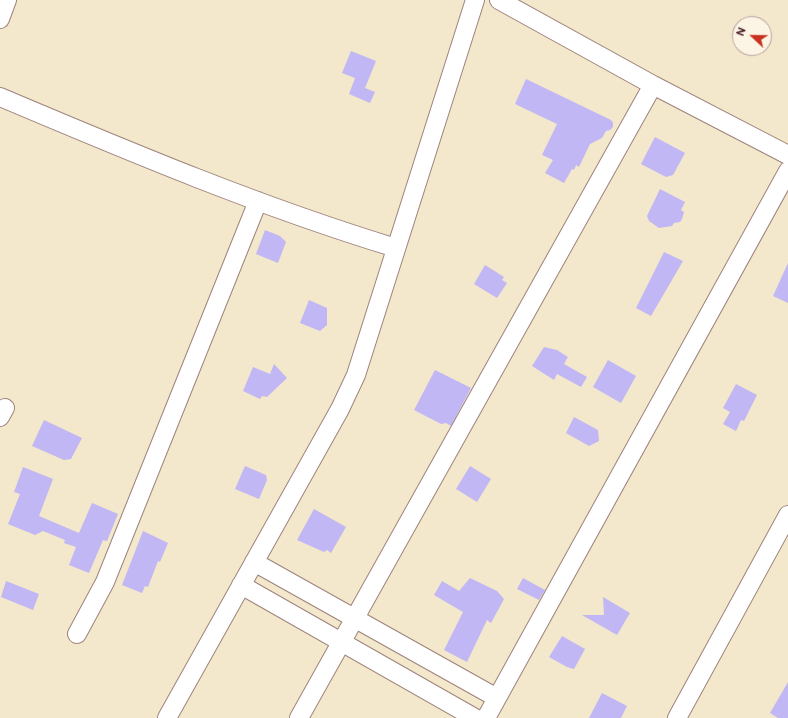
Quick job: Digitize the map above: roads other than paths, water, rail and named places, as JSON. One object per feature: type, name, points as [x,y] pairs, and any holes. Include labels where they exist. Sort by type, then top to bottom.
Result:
[{"type":"street","points":[[0,19],[7,0]]},
{"type":"street","points":[[167,718],[340,408],[356,375],[475,0]]},
{"type":"street","points":[[499,0],[653,85],[788,155]]},
{"type":"street","points":[[300,718],[653,85]]},
{"type":"street","points":[[0,97],[111,144],[258,201],[396,248]]},
{"type":"street","points":[[490,713],[788,171]]},
{"type":"street","points":[[77,634],[105,582],[258,201]]},
{"type":"street","points":[[677,718],[788,516]]},
{"type":"street","points":[[254,562],[355,619],[490,713]]},
{"type":"street","points":[[241,585],[342,642],[490,713]]}]
